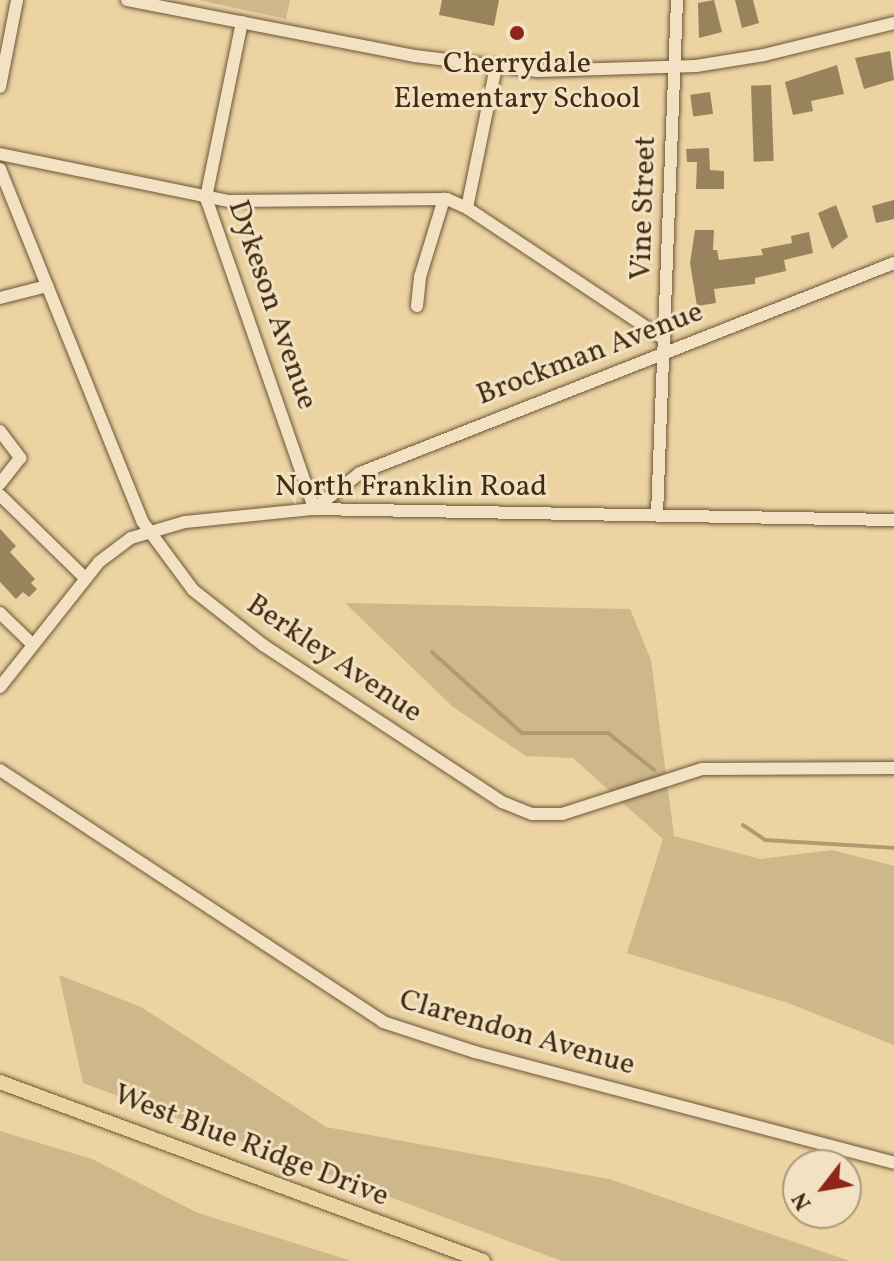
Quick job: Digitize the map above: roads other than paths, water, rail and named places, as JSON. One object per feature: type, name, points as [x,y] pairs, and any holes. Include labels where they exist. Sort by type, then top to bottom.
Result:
[{"type":"main road","name":"West Blue Ridge Drive","points":[[0,1082],[483,1261]]},
{"type":"street","points":[[0,87],[17,0]]},
{"type":"street","points":[[127,0],[193,6],[242,22],[496,67],[579,72],[675,68],[764,55],[894,23]]},
{"type":"street","name":"Vine Street","points":[[657,514],[677,0]]},
{"type":"street","name":"Dykeson Avenue","points":[[242,22],[206,198],[314,509]]},
{"type":"street","points":[[467,208],[496,67]]},
{"type":"street","points":[[0,154],[206,198],[444,199],[467,208],[664,339]]},
{"type":"street","name":"Berkley Avenue","points":[[0,169],[149,532],[178,574],[225,617],[502,802],[532,814],[562,814],[702,769],[894,768]]},
{"type":"street","points":[[417,306],[420,277],[444,199]]},
{"type":"street","name":"Brockman Avenue","points":[[314,509],[360,473],[894,263]]},
{"type":"street","points":[[0,298],[47,286]]},
{"type":"street","points":[[0,431],[20,458],[0,484]]},
{"type":"street","points":[[0,495],[85,578]]},
{"type":"street","name":"North Franklin Road","points":[[0,687],[85,578],[113,551],[149,532],[185,522],[314,509],[894,520]]},
{"type":"street","points":[[0,613],[32,644]]},
{"type":"street","name":"Clarendon Avenue","points":[[0,770],[383,1022],[475,1052],[894,1163]]},
{"type":"waterway","points":[[432,652],[522,733],[608,733],[654,770]]},
{"type":"waterway","points":[[743,825],[765,840],[894,848]]},
{"type":"place","name":"Cherrydale Elementary School","points":[[517,33]]}]
